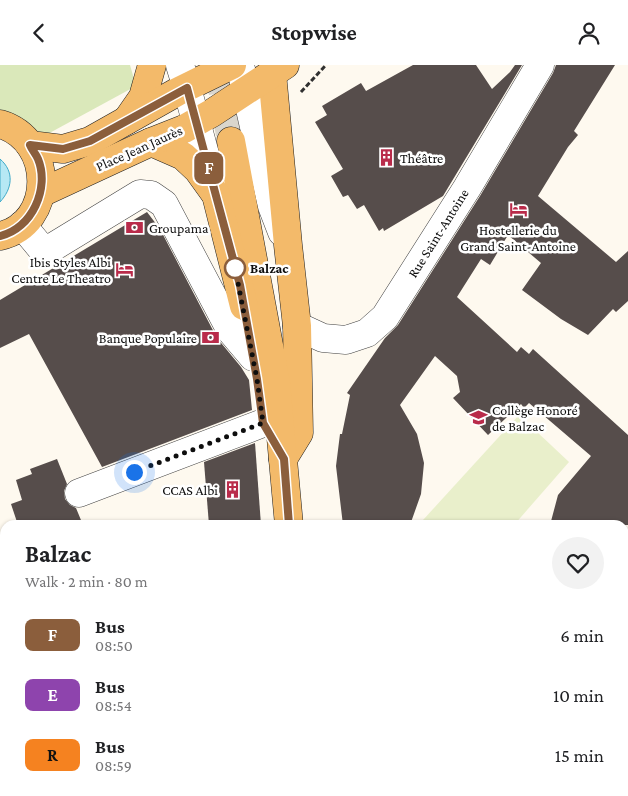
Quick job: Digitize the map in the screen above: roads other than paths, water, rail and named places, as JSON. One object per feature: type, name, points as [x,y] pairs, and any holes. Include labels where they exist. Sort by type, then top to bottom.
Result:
[{"type":"main road","points":[[126,121],[143,97],[152,65]]},
{"type":"main road","name":"Place Jean Jaurès","points":[[30,145],[63,149],[90,141],[126,121],[184,76],[232,65]]},
{"type":"main road","points":[[278,69],[288,245],[297,326],[299,433],[284,459]]},
{"type":"main road","name":"Place Jean Jaurès","points":[[41,193],[197,122],[243,77],[278,69]]},
{"type":"main road","points":[[0,124],[18,133],[30,145],[38,159],[42,175],[41,193],[34,209],[11,231]]},
{"type":"main road","points":[[231,141],[276,383],[289,520]]},
{"type":"main road","points":[[151,142],[183,156],[198,170],[216,195],[240,285],[263,423],[284,459]]},
{"type":"street","name":"Rue Saint-Antoine","points":[[297,326],[323,338],[346,340],[367,333],[385,317],[540,65]]},
{"type":"street","points":[[184,76],[216,195]]},
{"type":"street","points":[[243,77],[272,206],[288,245]]},
{"type":"street","points":[[11,231],[41,248],[53,247],[140,194],[151,195],[164,204],[231,331],[253,357]]},
{"type":"street","points":[[79,493],[263,423]]},
{"type":"water","points":[[0,159],[8,169],[10,180],[7,192],[0,202]]},
{"type":"tunnel","points":[[218,65],[231,141]]},
{"type":"place","name":"Théâtre","points":[[386,158]]},
{"type":"place","name":"Hostellerie du Grand Saint-Antoine","points":[[518,210]]},
{"type":"place","name":"Groupama","points":[[135,228]]},
{"type":"place","name":"Balzac","points":[[235,268]]},
{"type":"place","name":"Ibis Styles Albi Centre Le Theatro","points":[[125,270]]},
{"type":"place","name":"Banque Populaire","points":[[211,338]]},
{"type":"place","name":"Collège Honoré de Balzac","points":[[478,418]]},
{"type":"place","name":"CCAS Albi","points":[[232,490]]}]
